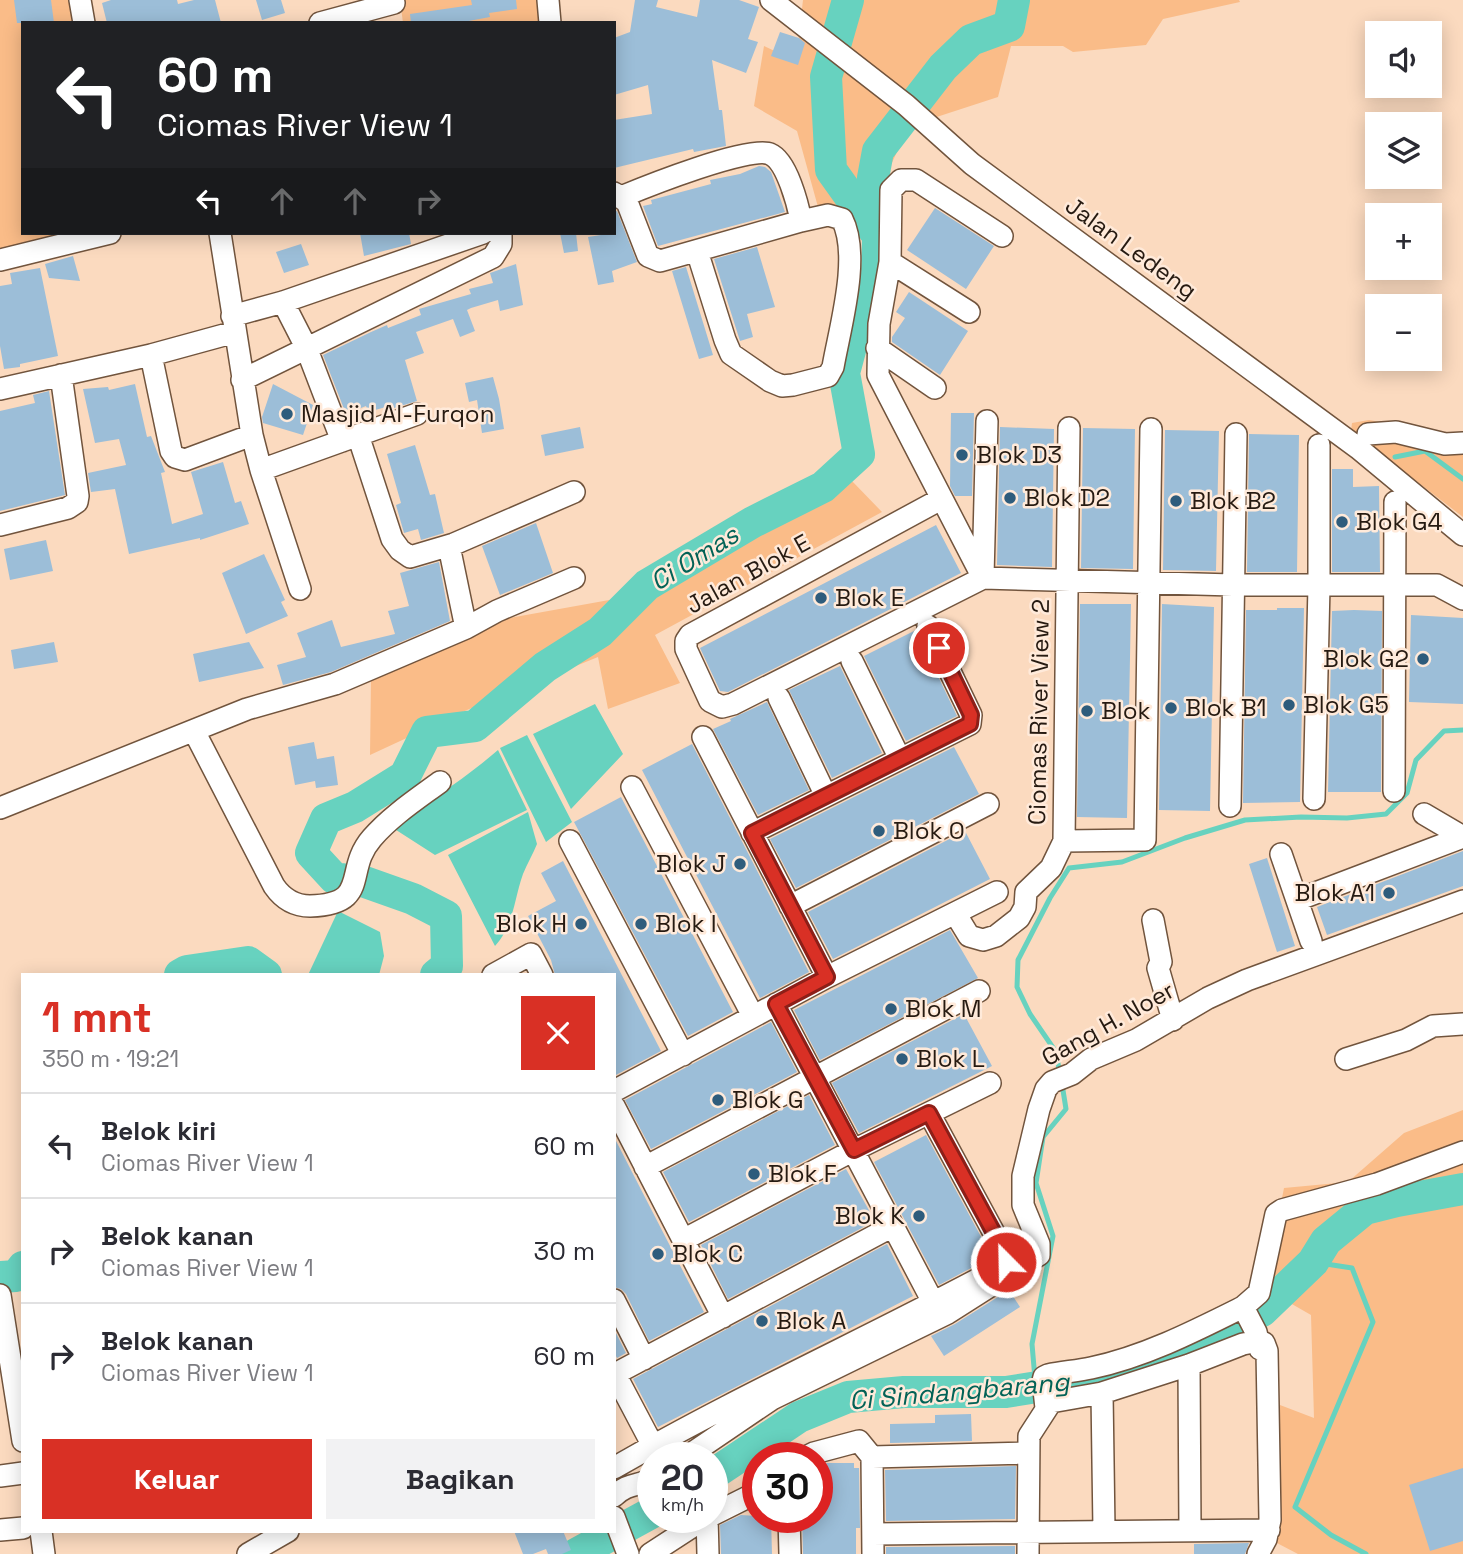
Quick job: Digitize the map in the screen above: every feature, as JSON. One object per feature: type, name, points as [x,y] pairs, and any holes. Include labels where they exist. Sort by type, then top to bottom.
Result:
[{"type":"street","points":[[80,0],[84,21]]},
{"type":"street","points":[[548,0],[550,21]]},
{"type":"street","name":"Jalan Ledeng","points":[[771,0],[906,105],[972,164],[1358,448],[1463,536]]},
{"type":"street","points":[[331,21],[395,9]]},
{"type":"street","points":[[618,195],[744,155],[764,152],[775,156],[783,167],[801,221]]},
{"type":"street","points":[[983,579],[878,375],[877,348],[890,262],[891,190],[901,180],[916,180],[1002,236]]},
{"type":"street","points":[[618,195],[627,202],[648,256],[660,261],[801,221],[828,215],[842,219],[846,227],[850,265],[848,291],[833,366],[828,376],[782,386],[770,381],[731,354],[724,341],[697,251]]},
{"type":"street","points":[[0,260],[102,235]]},
{"type":"street","points":[[220,235],[252,435],[300,589]]},
{"type":"street","points":[[0,389],[151,355],[283,302],[477,235]]},
{"type":"street","points":[[243,380],[493,257],[501,244],[501,235]]},
{"type":"street","points":[[890,262],[969,312]]},
{"type":"street","points":[[396,263],[409,298]]},
{"type":"street","points":[[283,302],[350,438],[400,551],[410,557],[449,546],[574,492]]},
{"type":"street","points":[[877,348],[935,388]]},
{"type":"street","points":[[151,355],[171,451],[175,457],[185,460],[252,435]]},
{"type":"street","points":[[0,525],[68,508],[77,502],[61,376]]},
{"type":"street","points":[[261,470],[417,414]]},
{"type":"street","points":[[983,579],[987,421]]},
{"type":"street","name":"Ciomas River View 2","points":[[1069,428],[1064,841],[1145,840],[1151,429]]},
{"type":"street","points":[[1368,434],[1396,432],[1456,446]]},
{"type":"street","points":[[1230,806],[1236,434]]},
{"type":"street","points":[[1314,799],[1319,445]]},
{"type":"street","name":"Jalan Blok E","points":[[941,499],[690,635],[685,641],[686,649],[710,701],[722,707],[733,705],[983,579]]},
{"type":"street","points":[[1394,791],[1395,502]]},
{"type":"street","points":[[449,546],[466,628]]},
{"type":"street","points":[[0,808],[247,709],[335,684],[575,578]]},
{"type":"street","name":"Ciomas River View 2","points":[[983,579],[1150,584],[1437,585],[1463,599]]},
{"type":"street","points":[[752,833],[970,724],[971,715],[928,626]]},
{"type":"street","points":[[852,661],[900,759]]},
{"type":"street","points":[[779,698],[826,796]]},
{"type":"street","points":[[194,731],[279,894],[302,906],[327,905],[344,899],[353,890],[360,854],[366,844],[440,782]]},
{"type":"street","points":[[703,737],[827,977]]},
{"type":"street","points":[[632,787],[753,1016]]},
{"type":"street","points":[[790,906],[988,804]]},
{"type":"street","points":[[1424,814],[1463,837]]},
{"type":"street","points":[[1297,900],[1463,837]]},
{"type":"street","points":[[570,841],[683,1055]]},
{"type":"street","points":[[955,913],[969,936],[983,940],[996,936],[1019,918],[1025,907],[1026,892],[1051,868],[1064,841]]},
{"type":"street","points":[[1281,854],[1311,940]]},
{"type":"street","points":[[616,1090],[827,977],[997,892]]},
{"type":"street","name":"Gang H. Noer","points":[[709,1442],[772,1399],[948,1313],[1039,1255],[1039,1244],[1023,1205],[1022,1183],[1039,1109],[1046,1089],[1052,1082],[1072,1074],[1091,1059],[1136,1040],[1208,998],[1247,980],[1463,901]]},
{"type":"street","points":[[1153,920],[1161,962],[1158,968],[1173,1020]]},
{"type":"street","points":[[497,973],[531,954],[541,973]]},
{"type":"street","points":[[645,1167],[979,991]]},
{"type":"street","points":[[776,1004],[934,1304]]},
{"type":"street","points":[[1346,1059],[1406,1040],[1433,1026],[1463,1024]]},
{"type":"street","points":[[683,1240],[854,1150],[990,1083]]},
{"type":"street","points":[[616,1111],[723,1317]]},
{"type":"street","points":[[661,1442],[728,1404],[934,1304],[1001,1267],[1007,1257],[929,1113]]},
{"type":"street","points":[[1049,1405],[1043,1381],[1048,1375],[1093,1368],[1139,1354],[1244,1309],[1259,1293],[1276,1214],[1282,1210],[1377,1184],[1463,1152]]},
{"type":"street","points":[[616,1373],[893,1226]]},
{"type":"street","points":[[616,1304],[644,1359]]},
{"type":"street","points":[[2,1308],[21,1428]]},
{"type":"street","points":[[1244,1309],[1267,1350],[1269,1530],[1258,1554]]},
{"type":"street","points":[[1028,1554],[1029,1436],[1049,1405],[1102,1393],[1189,1365],[1242,1344],[1259,1341],[1260,1337]]},
{"type":"street","points":[[1189,1365],[1190,1530]]},
{"type":"street","points":[[616,1377],[641,1442]]},
{"type":"street","points":[[1102,1393],[1104,1531]]},
{"type":"street","points":[[833,1448],[859,1441],[872,1457],[873,1544],[1028,1531],[1269,1530]]},
{"type":"street","points":[[872,1457],[1028,1453]]},
{"type":"street","points":[[616,1467],[637,1455]]},
{"type":"street","points":[[0,1476],[21,1473]]},
{"type":"street","points":[[616,1494],[624,1487],[637,1484]]},
{"type":"street","points":[[616,1522],[628,1554]]},
{"type":"street","points":[[0,1530],[21,1528]]},
{"type":"street","points":[[41,1533],[44,1554]]},
{"type":"street","points":[[248,1554],[285,1533]]},
{"type":"street","points":[[650,1554],[682,1533]]},
{"type":"street","points":[[707,1533],[708,1554]]},
{"type":"street","points":[[789,1533],[790,1554]]},
{"type":"shaded area","points":[[0,0],[69,0],[72,21],[21,21],[21,235],[68,235],[0,252]]},
{"type":"shaded area","points":[[400,0],[540,0],[542,21],[403,21]]},
{"type":"shaded area","points":[[803,0],[1240,2],[1163,19],[1146,45],[1073,52],[1063,46],[1011,46],[998,97],[909,126],[864,223],[818,207],[797,131],[754,106],[764,46],[796,61]]},
{"type":"shaded area","points":[[1369,420],[1428,431],[1463,432],[1463,517],[1351,431],[1352,423]]},
{"type":"shaded area","points":[[851,480],[882,512],[655,635],[680,683],[608,709],[598,657],[467,710],[370,755],[371,679],[499,620],[648,593]]},
{"type":"shaded area","points":[[1463,1110],[1463,1554],[1298,1554],[1275,1542],[1280,1405],[1314,1418],[1311,1315],[1264,1288],[1284,1188],[1348,1182],[1404,1133]]},
{"type":"water","points":[[595,704],[623,754],[571,809],[533,734]]},
{"type":"water","points":[[527,735],[572,822],[546,842],[500,748]]},
{"type":"water","points":[[498,750],[527,810],[435,855],[393,828],[473,771]]},
{"type":"water","points":[[528,812],[537,844],[523,874],[510,921],[495,946],[448,855]]},
{"type":"water","points":[[338,911],[380,932],[384,956],[380,973],[309,973]]},
{"type":"building","points":[[14,0],[51,0],[54,21],[17,23]]},
{"type":"building","points":[[111,0],[177,0],[178,4],[194,0],[215,0],[220,21],[106,21],[102,3]]},
{"type":"building","points":[[256,0],[281,0],[285,13],[262,20]]},
{"type":"building","points":[[471,0],[516,0],[517,9],[489,13],[490,17],[469,21],[411,21],[410,14],[472,5]]},
{"type":"building","points":[[635,0],[658,0],[656,7],[697,17],[700,0],[739,0],[759,7],[748,39],[758,42],[746,73],[712,60],[726,146],[694,152],[693,149],[616,168],[616,120],[652,114],[648,85],[616,94],[616,37],[630,32]]},
{"type":"building","points":[[780,32],[799,38],[805,43],[798,65],[771,56]]},
{"type":"building","points":[[759,166],[771,172],[785,212],[658,246],[643,206],[652,204],[651,200],[711,184],[710,180],[740,174]]},
{"type":"building","points":[[935,208],[994,246],[966,289],[907,250]]},
{"type":"building","points":[[616,211],[637,262],[612,271],[614,282],[598,285],[588,237],[616,235]]},
{"type":"building","points":[[360,235],[409,235],[411,244],[364,256]]},
{"type":"building","points":[[560,235],[576,235],[578,251],[564,253]]},
{"type":"building","points":[[301,244],[309,265],[284,273],[276,252]]},
{"type":"building","points":[[757,247],[775,307],[747,314],[753,337],[740,341],[714,259]]},
{"type":"building","points":[[73,256],[80,281],[49,278],[45,264]]},
{"type":"building","points":[[516,264],[523,305],[500,311],[498,300],[467,310],[475,331],[460,337],[453,319],[416,332],[424,353],[405,360],[417,401],[368,412],[366,406],[346,414],[323,355],[387,325],[388,328],[421,315],[419,309],[471,294],[469,289],[493,283],[490,273]]},
{"type":"building","points":[[686,267],[713,355],[699,359],[672,271]]},
{"type":"building","points":[[40,268],[58,356],[4,369],[0,346],[0,286],[12,284],[10,273]]},
{"type":"building","points":[[909,292],[968,331],[940,375],[892,342],[892,337],[905,318],[896,312]]},
{"type":"building","points":[[493,377],[504,429],[482,433],[477,400],[469,402],[465,383]]},
{"type":"building","points":[[135,384],[147,437],[151,436],[165,472],[161,473],[172,524],[203,514],[191,472],[223,462],[235,503],[241,501],[249,524],[200,540],[129,554],[115,489],[91,492],[88,473],[126,465],[119,439],[95,443],[83,389],[108,387],[109,390]]},
{"type":"building","name":"Masjid Al-Furqon","points":[[273,384],[313,405],[303,435],[263,423],[262,417]]},
{"type":"building","points":[[49,391],[65,495],[0,511],[0,411],[35,403],[33,395]]},
{"type":"building","name":"Blok D3","points":[[951,413],[974,413],[972,496],[955,496],[950,486]]},
{"type":"building","points":[[580,427],[584,448],[545,456],[541,435]]},
{"type":"building","points":[[1000,427],[1054,429],[1052,567],[997,565]]},
{"type":"building","points":[[1083,428],[1135,429],[1133,569],[1081,568]]},
{"type":"building","points":[[1165,430],[1219,431],[1216,571],[1163,570]]},
{"type":"building","points":[[1249,434],[1299,435],[1297,572],[1247,572]]},
{"type":"building","points":[[415,445],[430,495],[435,494],[444,533],[421,540],[418,529],[404,533],[396,505],[401,503],[387,454]]},
{"type":"building","points":[[1332,469],[1353,469],[1353,487],[1379,486],[1380,572],[1332,572]]},
{"type":"building","points":[[536,523],[553,573],[500,595],[482,546]]},
{"type":"building","points":[[936,525],[961,573],[728,692],[720,691],[700,648]]},
{"type":"building","points":[[46,540],[53,571],[10,580],[4,549]]},
{"type":"building","points":[[264,554],[285,600],[281,602],[288,616],[246,634],[222,573]]},
{"type":"building","points":[[439,562],[450,621],[331,672],[283,685],[277,665],[306,657],[297,633],[332,620],[341,647],[395,634],[388,611],[409,606],[400,573]]},
{"type":"building","points":[[1080,604],[1131,604],[1127,818],[1077,817]]},
{"type":"building","points":[[1162,604],[1214,607],[1210,811],[1159,810]]},
{"type":"building","points":[[1304,608],[1300,802],[1243,803],[1246,610]]},
{"type":"building","points":[[1332,611],[1382,611],[1381,792],[1328,792]]},
{"type":"building","points":[[1411,615],[1463,618],[1463,704],[1409,702]]},
{"type":"building","points":[[916,630],[957,716],[906,741],[864,656]]},
{"type":"building","points":[[54,642],[58,662],[14,669],[11,650]]},
{"type":"building","points":[[249,642],[264,668],[199,682],[193,654]]},
{"type":"building","points":[[840,666],[882,753],[832,778],[789,690]]},
{"type":"building","points":[[767,702],[809,790],[758,815],[713,729]]},
{"type":"building","points":[[314,742],[317,759],[334,756],[338,785],[316,788],[315,781],[295,785],[288,747]]},
{"type":"building","points":[[692,744],[809,972],[760,998],[642,770]]},
{"type":"building","points":[[954,747],[979,794],[796,888],[770,839]]},
{"type":"building","points":[[621,797],[733,1012],[688,1036],[574,822]]},
{"type":"building","points":[[965,831],[990,879],[833,959],[808,912]]},
{"type":"building","name":"Blok A1","points":[[1463,851],[1463,886],[1327,935],[1317,907]]},
{"type":"building","points":[[1267,858],[1295,946],[1277,952],[1249,864]]},
{"type":"building","name":"Blok H","points":[[563,861],[661,1051],[616,1075],[616,973],[554,973],[551,960],[528,916],[556,901],[541,873]]},
{"type":"building","points":[[950,930],[978,978],[820,1060],[794,1010]]},
{"type":"building","points":[[964,1014],[992,1066],[859,1133],[832,1083]]},
{"type":"building","points":[[771,1022],[797,1072],[651,1149],[625,1100]]},
{"type":"building","points":[[809,1095],[835,1145],[689,1222],[663,1172]]},
{"type":"building","points":[[926,1135],[992,1257],[939,1285],[874,1162]]},
{"type":"building","points":[[616,1141],[704,1312],[649,1341],[621,1289],[616,1288]]},
{"type":"building","points":[[846,1169],[875,1221],[728,1299],[701,1245]]},
{"type":"building","points":[[887,1244],[913,1296],[658,1427],[633,1379]]},
{"type":"building","points":[[1009,1290],[1020,1307],[944,1356],[931,1336]]},
{"type":"building","points":[[616,1333],[626,1353],[617,1358],[616,1356]]},
{"type":"building","points":[[971,1414],[972,1441],[890,1443],[890,1424],[935,1423],[935,1415]]},
{"type":"building","points":[[833,1463],[854,1463],[854,1468],[859,1468],[860,1528],[856,1528],[856,1554],[803,1554],[802,1533],[833,1533]]},
{"type":"building","points":[[1016,1466],[1015,1519],[886,1521],[885,1470]]},
{"type":"building","points":[[1463,1468],[1463,1541],[1430,1551],[1409,1485]]},
{"type":"building","points":[[742,1515],[742,1533],[771,1533],[772,1554],[721,1554],[720,1533],[728,1533],[728,1521]]},
{"type":"building","points":[[515,1533],[564,1533],[571,1550],[562,1554],[548,1554],[546,1549],[533,1554],[523,1554]]},
{"type":"building","points":[[1249,1543],[1245,1554],[1194,1554],[1194,1544]]},
{"type":"building","points":[[1015,1546],[1015,1554],[886,1554],[886,1547]]},
{"type":"waterway","points":[[848,0],[826,77],[831,170],[876,233]]},
{"type":"waterway","name":"Ci Omas","points":[[438,973],[447,966],[446,916],[413,899],[365,882],[334,878],[311,853],[326,819],[355,807],[405,776],[427,732],[475,726],[545,667],[600,632],[647,585],[753,522],[823,487],[859,454],[844,373],[856,328],[877,276],[878,237],[873,178],[878,151],[943,67],[971,40],[1009,26],[1014,0]]},
{"type":"waterway","points":[[1395,457],[1425,451],[1429,447]]},
{"type":"waterway","points":[[1425,451],[1463,479]]},
{"type":"waterway","points":[[1060,1075],[1056,1052],[1030,1014],[1017,987],[1018,960],[1069,868],[1122,862],[1185,838],[1245,820],[1347,818],[1386,814],[1407,793],[1416,760],[1444,731],[1463,730]]},
{"type":"waterway","name":"Ci Omas","points":[[184,973],[248,962],[263,973]]},
{"type":"waterway","points":[[1035,1379],[1032,1344],[1053,1236],[1036,1183],[1043,1137],[1066,1109],[1062,1084]]},
{"type":"waterway","name":"Ci Sindangbarang","points":[[728,1464],[799,1417],[848,1397],[904,1392],[1006,1392],[1107,1376],[1188,1346],[1262,1311],[1313,1262],[1326,1241],[1365,1209],[1463,1189]]},
{"type":"waterway","points":[[1313,1262],[1352,1268],[1373,1322],[1295,1507],[1331,1535],[1366,1554]]},
{"type":"waterway","name":"Ci Omas","points":[[0,1277],[16,1276],[21,1270]]},
{"type":"waterway","name":"Ci Sindangbarang","points":[[616,1532],[637,1521]]},
{"type":"waterway","name":"Ci Sindangbarang","points":[[576,1554],[614,1533]]},
{"type":"place","name":"Masjid Al-Furqon","points":[[287,414]]},
{"type":"place","name":"Blok D3","points":[[962,455]]},
{"type":"place","name":"Blok D2","points":[[1010,498]]},
{"type":"place","name":"Blok B2","points":[[1176,501]]},
{"type":"place","name":"Blok G4","points":[[1342,522]]},
{"type":"place","name":"Blok E","points":[[821,598]]},
{"type":"place","name":"Blok G2","points":[[1423,659]]},
{"type":"place","name":"Blok G5","points":[[1289,705]]},
{"type":"place","name":"Blok B1","points":[[1171,708]]},
{"type":"place","name":"Blok","points":[[1087,711]]},
{"type":"place","name":"Blok O","points":[[879,831]]},
{"type":"place","name":"Blok J","points":[[740,864]]},
{"type":"place","name":"Blok A1","points":[[1389,893]]},
{"type":"place","name":"Blok H","points":[[581,924]]},
{"type":"place","name":"Blok I","points":[[641,924]]},
{"type":"place","name":"Blok M","points":[[891,1009]]},
{"type":"place","name":"Blok L","points":[[902,1059]]},
{"type":"place","name":"Blok G","points":[[718,1100]]},
{"type":"place","name":"Blok F","points":[[754,1174]]},
{"type":"place","name":"Blok K","points":[[919,1216]]},
{"type":"place","name":"Blok C","points":[[658,1254]]},
{"type":"place","name":"Blok A","points":[[762,1321]]},
{"type":"route","points":[[939,648],[971,715],[970,724],[752,833],[827,977],[776,1004],[854,1150],[929,1113],[1007,1257],[1006,1262]]}]
